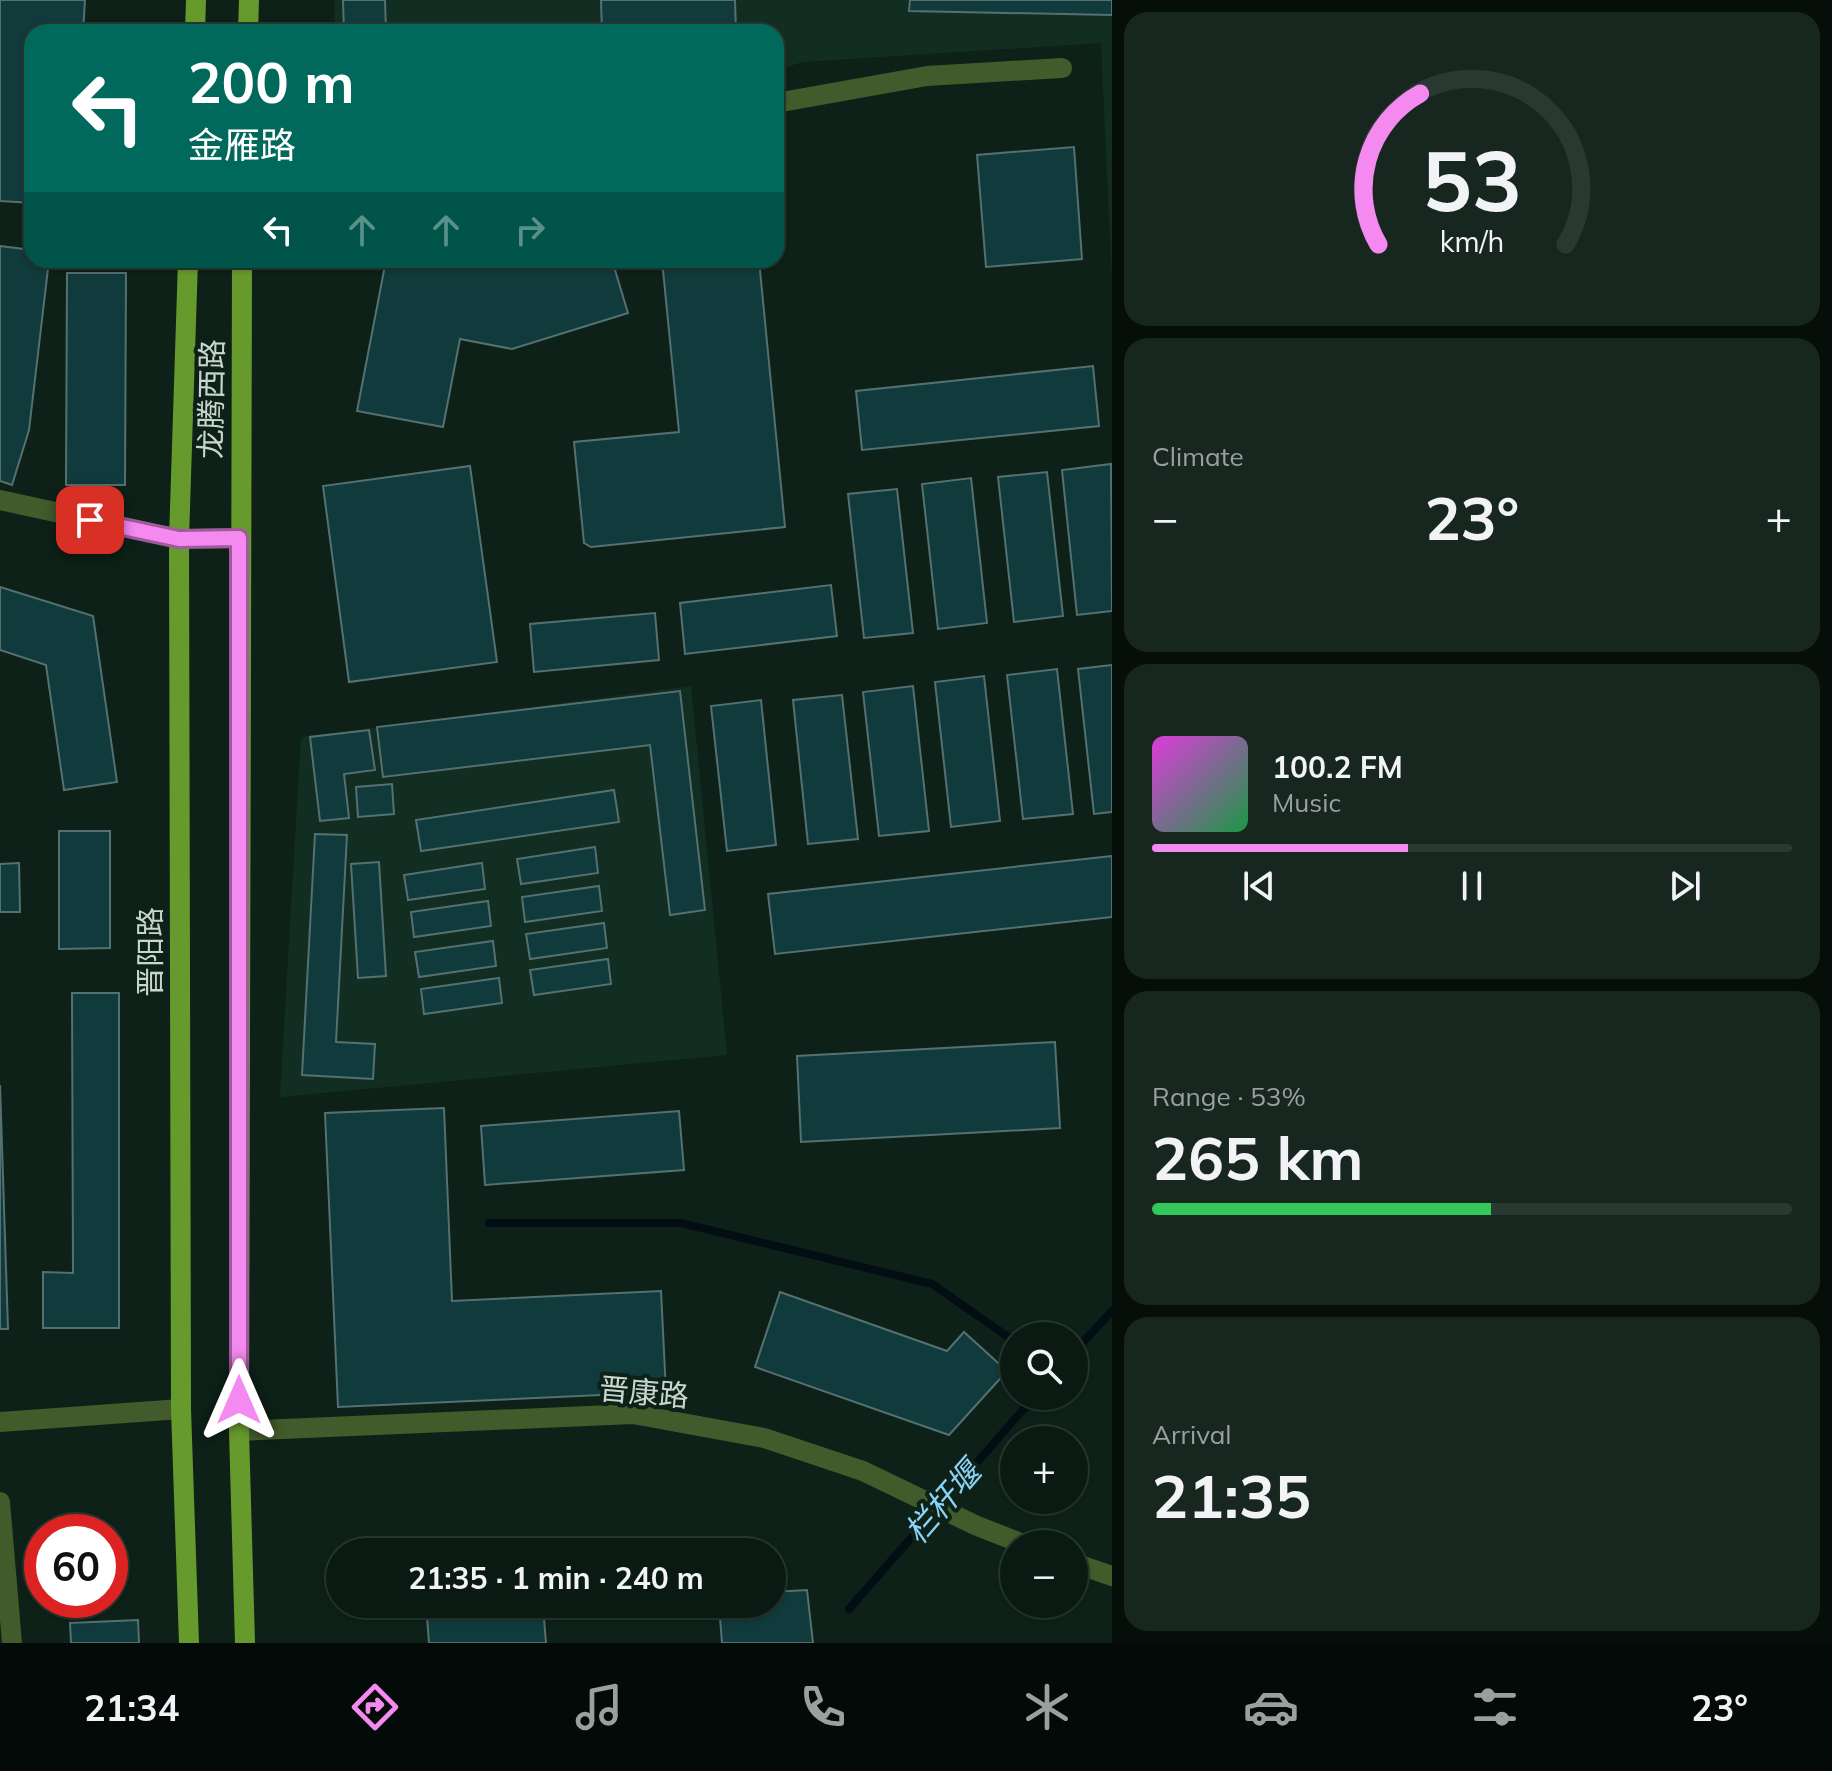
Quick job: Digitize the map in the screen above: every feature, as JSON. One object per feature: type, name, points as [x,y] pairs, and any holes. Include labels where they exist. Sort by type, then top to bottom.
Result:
[{"type":"main road","points":[[195,24],[196,0]]},
{"type":"main road","points":[[248,24],[249,0]]},
{"type":"main road","name":"晋阳路","points":[[188,268],[179,539],[181,1409],[189,1643]]},
{"type":"main road","name":"龙腾西路","points":[[239,538],[242,268]]},
{"type":"main road","points":[[239,538],[239,1431],[245,1643]]},
{"type":"street","points":[[784,102],[927,76],[1062,68]]},
{"type":"street","points":[[0,500],[179,539],[239,538]]},
{"type":"street","points":[[0,1422],[181,1409]]},
{"type":"street","name":"晋康路","points":[[239,1431],[633,1414],[764,1438],[863,1471],[1000,1535]]},
{"type":"street","points":[[0,1502],[12,1643]]},
{"type":"street","points":[[1088,1568],[1112,1576]]},
{"type":"shaded area","points":[[335,0],[1112,0],[1112,281],[1101,43],[802,62],[784,68],[784,24],[334,24]]},
{"type":"shaded area","points":[[691,686],[727,1055],[280,1097],[301,737]]},
{"type":"building","points":[[0,0],[85,0],[84,24],[24,24],[24,202],[0,201]]},
{"type":"building","points":[[343,0],[385,0],[386,24],[344,24]]},
{"type":"building","points":[[601,0],[735,0],[736,24],[602,24]]},
{"type":"building","points":[[910,0],[1112,0],[1112,15],[909,11]]},
{"type":"building","points":[[1074,147],[1082,259],[986,267],[977,155]]},
{"type":"building","points":[[0,246],[24,249],[24,268],[48,268],[29,430],[12,485],[0,481]]},
{"type":"building","points":[[384,268],[614,268],[628,313],[512,349],[460,339],[443,427],[357,411]]},
{"type":"building","points":[[663,268],[760,268],[785,527],[591,547],[584,543],[574,442],[679,432]]},
{"type":"building","points":[[67,273],[126,273],[125,485],[66,485]]},
{"type":"building","points":[[1093,366],[1099,426],[862,450],[856,391]]},
{"type":"building","points":[[1111,464],[1112,611],[1077,615],[1062,470]]},
{"type":"building","points":[[470,466],[497,662],[349,682],[323,486]]},
{"type":"building","points":[[1047,472],[1063,616],[1014,622],[998,477]]},
{"type":"building","points":[[971,478],[987,623],[938,629],[922,484]]},
{"type":"building","points":[[897,489],[913,633],[864,638],[848,494]]},
{"type":"building","points":[[831,585],[837,636],[685,654],[680,603]]},
{"type":"building","points":[[0,587],[93,616],[117,782],[64,790],[46,665],[0,650]]},
{"type":"building","points":[[655,613],[659,660],[534,672],[530,624]]},
{"type":"building","points":[[1112,665],[1112,812],[1094,814],[1078,669]]},
{"type":"building","points":[[1057,669],[1073,814],[1023,819],[1007,675]]},
{"type":"building","points":[[984,676],[1000,821],[951,827],[935,682]]},
{"type":"building","points":[[913,686],[929,831],[879,836],[863,692]]},
{"type":"building","points":[[680,691],[705,910],[670,915],[650,745],[383,777],[377,727]]},
{"type":"building","points":[[842,695],[858,839],[808,844],[793,700]]},
{"type":"building","points":[[761,700],[776,845],[727,851],[711,706]]},
{"type":"building","points":[[369,730],[375,770],[344,774],[349,818],[320,821],[310,737]]},
{"type":"building","points":[[392,784],[394,814],[358,817],[356,787]]},
{"type":"building","points":[[614,790],[619,822],[421,851],[416,820]]},
{"type":"building","points":[[59,831],[110,831],[110,948],[59,949]]},
{"type":"building","points":[[315,834],[347,835],[336,1042],[375,1044],[373,1079],[302,1075]]},
{"type":"building","points":[[595,847],[598,873],[521,884],[517,859]]},
{"type":"building","points":[[1112,856],[1112,917],[775,954],[768,894]]},
{"type":"building","points":[[379,862],[386,976],[358,978],[351,864]]},
{"type":"building","points":[[19,863],[20,912],[0,912],[0,864]]},
{"type":"building","points":[[482,863],[485,889],[408,900],[404,875]]},
{"type":"building","points":[[599,886],[602,911],[525,922],[522,897]]},
{"type":"building","points":[[488,901],[491,926],[414,937],[411,912]]},
{"type":"building","points":[[604,923],[607,948],[530,959],[526,934]]},
{"type":"building","points":[[493,941],[496,966],[419,977],[415,952]]},
{"type":"building","points":[[608,959],[611,984],[534,995],[530,970]]},
{"type":"building","points":[[499,978],[502,1003],[424,1014],[421,989]]},
{"type":"building","points":[[72,993],[119,993],[119,1328],[43,1328],[43,1272],[73,1273]]},
{"type":"building","points":[[1055,1042],[1060,1128],[801,1142],[797,1056]]},
{"type":"building","points":[[0,1085],[8,1329],[0,1329]]},
{"type":"building","points":[[444,1108],[452,1301],[661,1291],[666,1392],[338,1407],[325,1113]]},
{"type":"building","points":[[679,1111],[684,1170],[485,1185],[481,1126]]},
{"type":"building","points":[[780,1292],[947,1351],[964,1332],[1000,1365],[1000,1379],[949,1435],[755,1367]]},
{"type":"building","points":[[807,1590],[813,1643],[722,1643],[720,1618],[786,1618],[786,1591]]},
{"type":"building","points":[[427,1618],[556,1618],[544,1619],[546,1643],[429,1643]]},
{"type":"building","points":[[138,1620],[139,1643],[71,1643],[70,1623]]},
{"type":"waterway","points":[[489,1223],[681,1223],[932,1284],[1000,1331]]},
{"type":"waterway","name":"栏杆堰","points":[[1088,1337],[1112,1311]]},
{"type":"waterway","name":"栏杆堰","points":[[849,1609],[1023,1410]]},
{"type":"route","points":[[90,520],[179,539],[239,538],[239,1400]]}]
